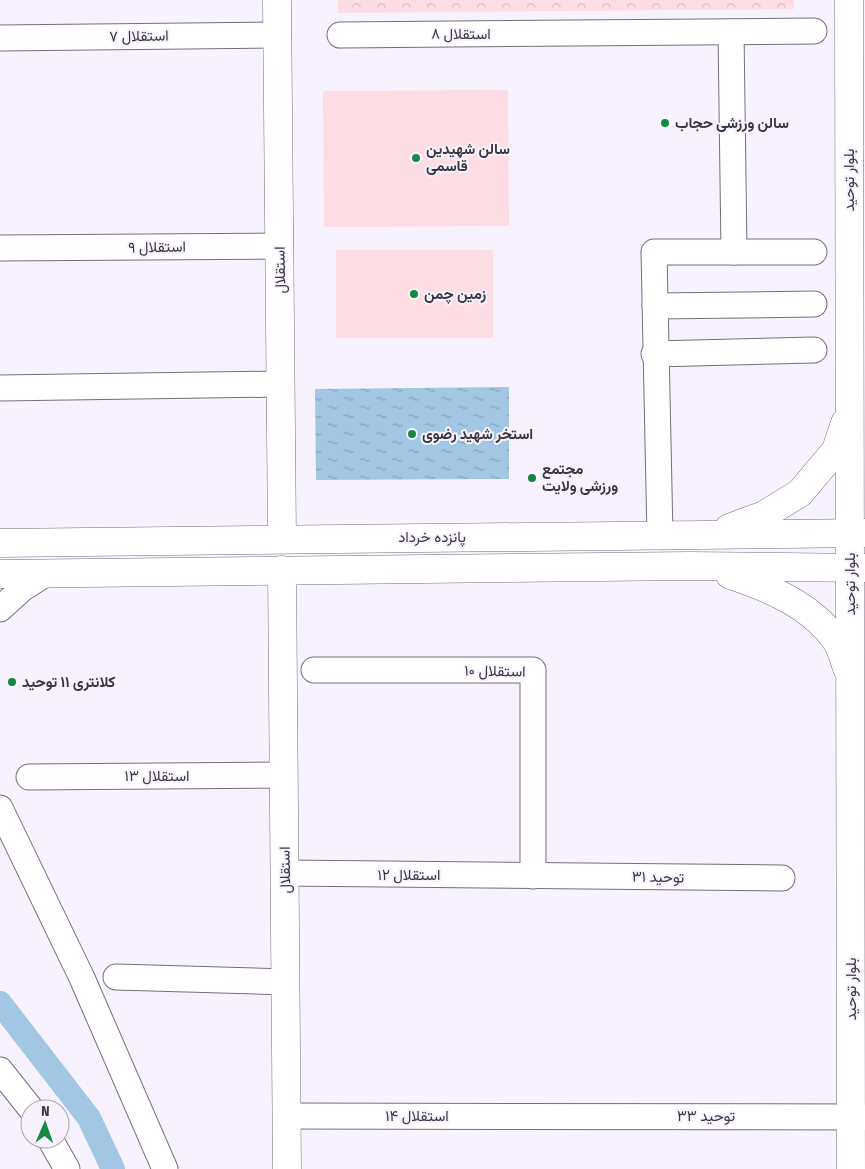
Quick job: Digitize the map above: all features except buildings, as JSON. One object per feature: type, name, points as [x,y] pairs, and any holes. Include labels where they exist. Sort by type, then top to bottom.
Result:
[{"type":"street","name":"استقلال","points":[[277,0],[282,539]]},
{"type":"street","name":"بلوار توحید","points":[[849,0],[849,412],[858,533],[858,568],[850,676],[858,1116],[851,1169]]},
{"type":"street","name":"استقلال ۸","points":[[340,35],[814,31]]},
{"type":"street","points":[[731,32],[734,252]]},
{"type":"street","name":"استقلال ۷","points":[[0,38],[278,35]]},
{"type":"street","name":"استقلال ۹","points":[[0,248],[279,246]]},
{"type":"street","points":[[660,536],[654,354],[654,252],[814,252]]},
{"type":"street","points":[[655,306],[814,304]]},
{"type":"street","points":[[654,354],[814,350]]},
{"type":"street","points":[[0,388],[281,384]]},
{"type":"street","points":[[710,535],[764,515],[800,492],[836,450],[849,412]]},
{"type":"street","name":"پانزده خرداد","points":[[0,543],[858,533]]},
{"type":"street","points":[[689,566],[730,575],[767,587],[797,604],[822,624],[838,644],[850,676]]},
{"type":"street","points":[[0,574],[689,566],[858,568]]},
{"type":"street","name":"استقلال","points":[[282,570],[287,1169]]},
{"type":"street","points":[[0,609],[22,589],[47,573]]},
{"type":"street","name":"استقلال ۱۰","points":[[314,670],[533,670],[533,876]]},
{"type":"street","name":"استقلال ۱۳","points":[[30,777],[284,775]]},
{"type":"street","points":[[0,808],[82,978],[165,1169]]},
{"type":"street","name":"استقلال ۱۲","points":[[285,873],[533,876]]},
{"type":"street","name":"توحید ۳۱","points":[[533,876],[782,878]]},
{"type":"street","points":[[116,977],[286,982]]},
{"type":"street","points":[[0,1070],[24,1099]]},
{"type":"street","name":"استقلال ۱۴","points":[[287,1116],[548,1117]]},
{"type":"street","name":"توحید ۳۳","points":[[548,1117],[858,1116]]},
{"type":"street","points":[[56,1149],[67,1169]]},
{"type":"green space","points":[[338,0],[794,0],[794,9],[338,13]]},
{"type":"green space","name":"سالن شهیدین قاسمی","points":[[508,90],[509,226],[324,227],[323,91]]},
{"type":"green space","name":"زمین چمن","points":[[336,250],[493,250],[493,338],[336,338]]},
{"type":"water","name":"استخر شهید رضوی","points":[[509,387],[509,479],[316,480],[315,389]]},
{"type":"waterway","points":[[0,1003],[89,1118],[113,1169]]},
{"type":"place","name":"سالن ورزشی حجاب","points":[[665,123]]},
{"type":"place","name":"سالن شهیدین قاسمی","points":[[416,158]]},
{"type":"place","name":"زمین چمن","points":[[414,294]]},
{"type":"place","name":"استخر شهید رضوی","points":[[412,434]]},
{"type":"place","name":"مجتمع ورزشی ولایت","points":[[532,478]]},
{"type":"place","name":"کلانتری ۱۱ توحید","points":[[12,682]]}]
